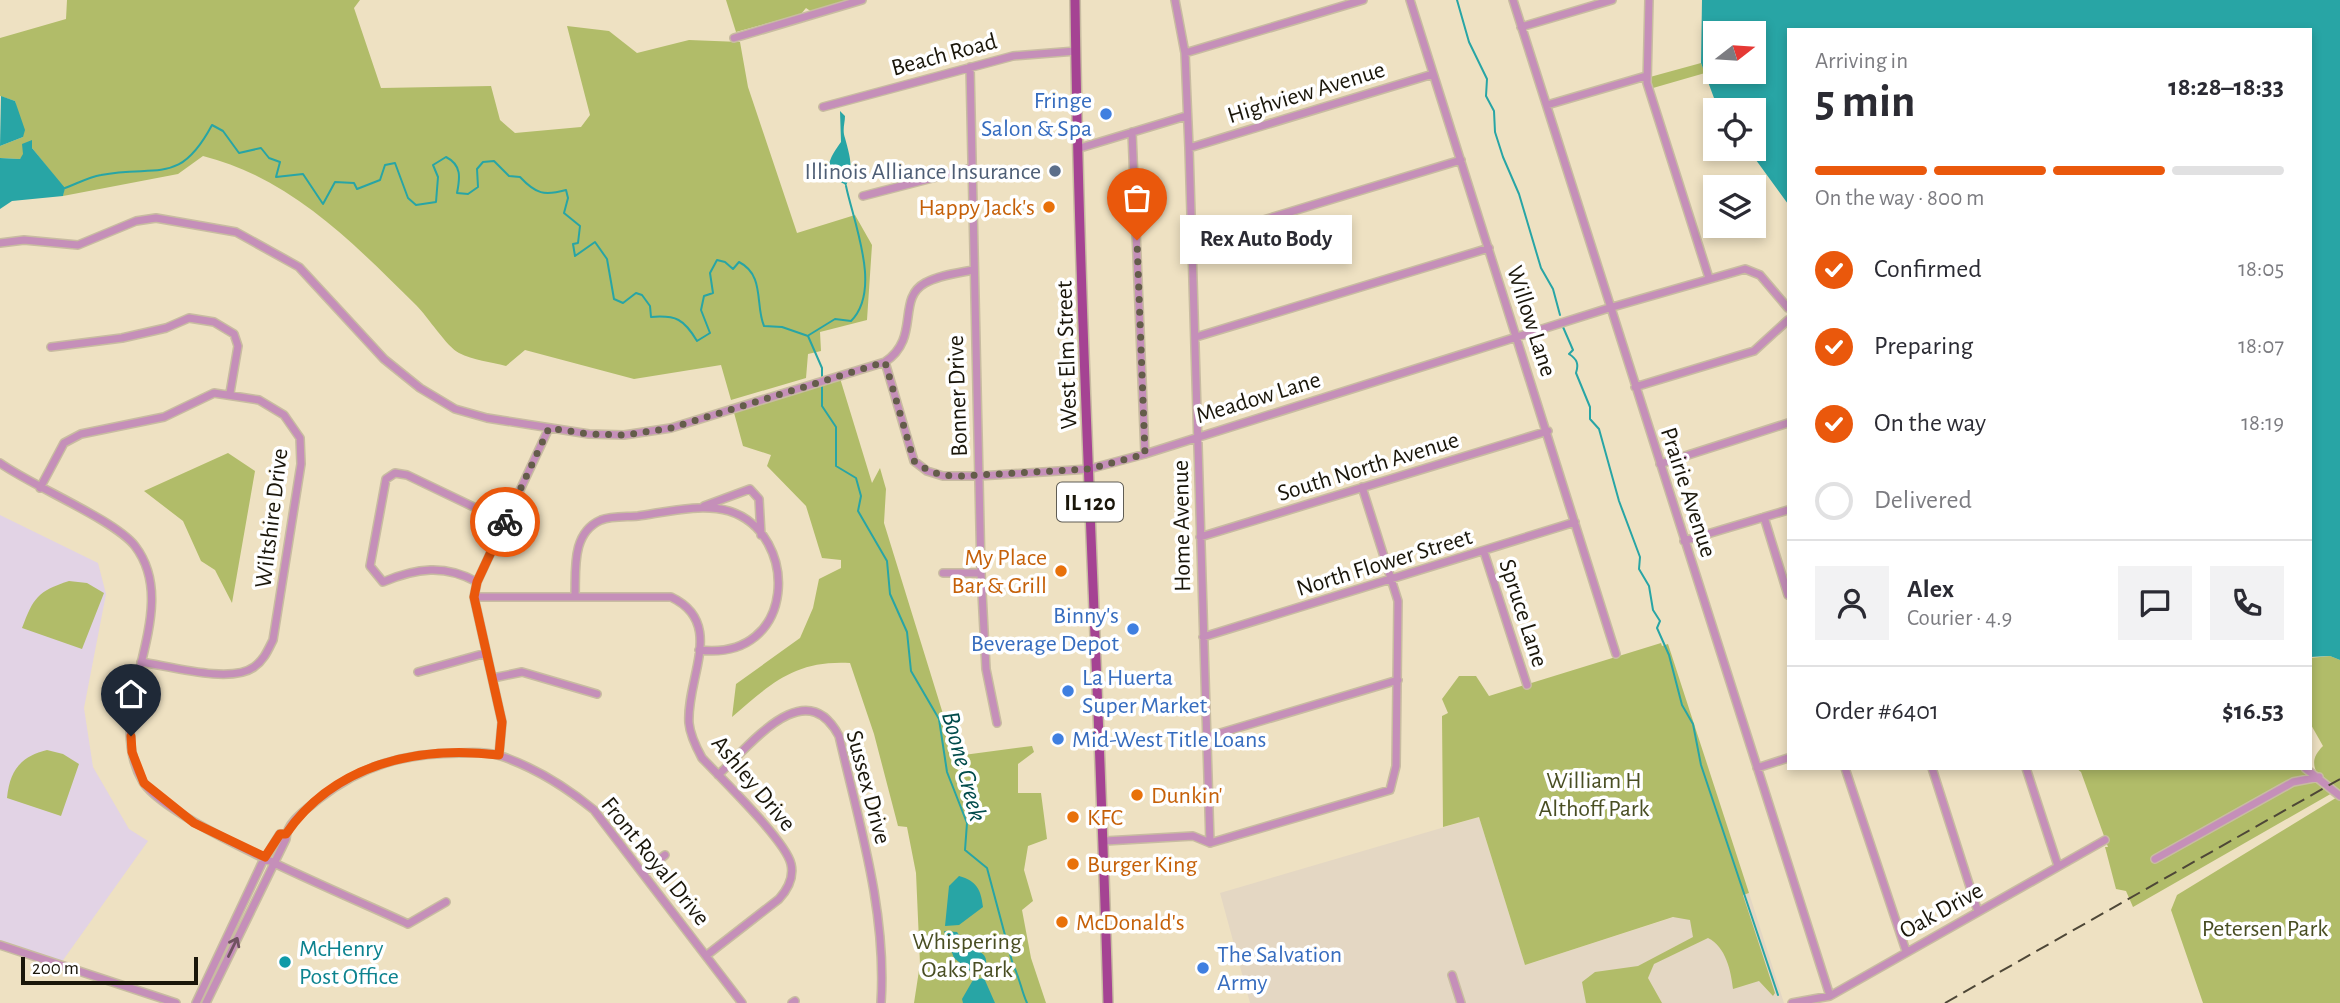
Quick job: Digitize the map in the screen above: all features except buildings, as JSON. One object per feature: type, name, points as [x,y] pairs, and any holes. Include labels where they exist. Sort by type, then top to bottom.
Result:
[{"type":"main road","name":"West Elm Street","points":[[1075,0],[1089,469],[1105,841],[1108,1003]]},
{"type":"street","points":[[734,38],[862,0]]},
{"type":"street","name":"Home Avenue","points":[[1175,0],[1185,53],[1189,148],[1210,843]]},
{"type":"street","points":[[1185,53],[1363,0]]},
{"type":"street","name":"Willow Lane","points":[[1410,0],[1548,431],[1616,654]]},
{"type":"street","name":"Prairie Avenue","points":[[1513,0],[1830,996]]},
{"type":"street","points":[[1521,27],[1612,0]]},
{"type":"street","points":[[1649,0],[1646,76],[1709,278]]},
{"type":"street","name":"Beach Road","points":[[824,107],[1013,57],[1076,51]]},
{"type":"street","name":"Bonner Drive","points":[[970,67],[981,573],[986,669],[997,723]]},
{"type":"street","name":"Highview Avenue","points":[[1189,148],[1433,74]]},
{"type":"street","points":[[1546,105],[1646,76]]},
{"type":"street","points":[[1080,148],[1186,116]]},
{"type":"street","points":[[1132,132],[1145,454]]},
{"type":"street","points":[[1191,242],[1461,160]]},
{"type":"street","points":[[863,196],[971,168]]},
{"type":"street","points":[[0,243],[19,239],[78,245],[136,221],[156,218],[236,232],[299,267],[384,359],[420,388],[466,412],[589,434],[625,435],[671,428],[885,362],[904,342],[911,296],[924,283],[973,270]]},
{"type":"street","points":[[1196,337],[1489,248]]},
{"type":"street","name":"Meadow Lane","points":[[885,362],[914,461],[927,471],[943,476],[979,476],[1089,469],[1145,454],[1198,435],[1609,308],[1745,269],[1760,275],[1787,307]]},
{"type":"street","points":[[40,488],[64,443],[81,434],[164,417],[215,393],[230,393],[238,346],[234,334],[214,322],[189,318],[166,328],[122,338],[51,347]]},
{"type":"street","points":[[1635,387],[1754,351],[1787,321]]},
{"type":"street","name":"Wiltshire Drive","points":[[141,662],[230,675],[242,673],[265,656],[273,640],[301,464],[300,438],[284,415],[259,400],[230,393]]},
{"type":"street","points":[[1660,464],[1787,423]]},
{"type":"street","points":[[206,1003],[286,834],[299,816],[333,788],[366,768],[410,755],[477,752],[499,755],[502,722],[474,597],[477,582],[549,428]]},
{"type":"street","name":"South North Avenue","points":[[1200,537],[1548,431]]},
{"type":"street","points":[[0,463],[106,523],[134,545],[150,578],[153,598],[130,720],[132,752],[144,783],[194,823],[408,924],[446,902]]},
{"type":"street","points":[[477,582],[463,574],[440,569],[421,569],[383,582],[374,575],[370,566],[386,479],[395,473],[407,475],[505,522]]},
{"type":"street","points":[[1105,841],[1193,836],[1210,843],[1390,790],[1396,766],[1398,601],[1362,487]]},
{"type":"street","points":[[575,596],[576,549],[586,531],[601,520],[700,508],[750,489],[759,499],[761,535]]},
{"type":"street","points":[[699,650],[720,653],[754,640],[768,625],[776,609],[778,585],[773,559],[752,524],[733,513],[700,508]]},
{"type":"street","points":[[1684,541],[1787,510]]},
{"type":"street","points":[[1763,517],[1787,592]]},
{"type":"street","name":"North Flower Street","points":[[1203,638],[1575,522]]},
{"type":"street","name":"Spruce Lane","points":[[1484,552],[1527,685]]},
{"type":"street","points":[[943,573],[981,573]]},
{"type":"street","name":"Ashley Drive","points":[[474,597],[671,597],[688,605],[699,621],[701,637],[689,722],[702,758],[785,850],[792,872],[788,887],[779,899],[707,956]]},
{"type":"street","points":[[418,672],[486,653]]},
{"type":"street","points":[[493,678],[522,672],[597,694]]},
{"type":"street","points":[[1207,737],[1398,680]]},
{"type":"street","name":"Sussex Drive","points":[[718,775],[782,717],[800,709],[815,710],[830,720],[839,736],[869,854],[875,897],[881,1003]]},
{"type":"street","name":"Front Royal Drive","points":[[499,755],[568,789],[594,810],[644,872],[739,1002]]},
{"type":"street","points":[[1757,768],[1787,758]]},
{"type":"street","points":[[1846,770],[1906,951]]},
{"type":"street","points":[[1933,770],[1978,912]]},
{"type":"street","points":[[2027,770],[2058,866]]},
{"type":"street","points":[[2308,770],[2340,796]]},
{"type":"street","points":[[2155,859],[2293,782],[2319,777]]},
{"type":"street","points":[[196,1003],[265,857],[280,834],[286,834]]},
{"type":"street","name":"Oak Drive","points":[[1792,1003],[1830,996],[2105,840]]},
{"type":"street","points":[[644,872],[665,855]]},
{"type":"street","points":[[0,945],[176,1003]]},
{"type":"street","points":[[1452,975],[1461,1003]]},
{"type":"shaded area","points":[[0,515],[98,563],[106,594],[84,708],[93,767],[129,829],[148,841],[61,963],[0,945]]},
{"type":"shaded area","points":[[1479,817],[1525,965],[1749,893],[1784,1003],[1250,1003],[1220,893]]},
{"type":"green space","points":[[67,0],[360,0],[354,8],[381,88],[491,86],[500,120],[515,133],[581,127],[590,115],[567,26],[609,31],[637,53],[689,40],[740,42],[748,87],[797,233],[855,215],[872,245],[867,320],[820,332],[821,351],[808,354],[806,378],[731,400],[721,365],[634,379],[525,350],[506,366],[454,350],[416,305],[345,237],[293,197],[235,166],[203,156],[178,174],[63,196],[64,188],[32,148],[20,159],[0,158],[0,146],[23,137],[15,101],[0,96],[0,38],[66,19]]},
{"type":"green space","points":[[726,0],[862,0],[815,14],[806,8],[801,14],[736,32]]},
{"type":"green space","points":[[1701,63],[1703,68],[1703,74],[1653,88],[1650,77]]},
{"type":"green space","name":"Whispering Oaks Park","points":[[839,375],[872,483],[880,468],[886,489],[884,523],[956,756],[1032,746],[1034,752],[1018,764],[1018,793],[1041,793],[1047,839],[1028,846],[1024,870],[1033,901],[1022,910],[1031,958],[1046,1003],[914,1003],[920,964],[916,873],[907,827],[898,826],[874,734],[850,663],[830,663],[798,670],[759,694],[732,717],[736,684],[800,638],[813,608],[819,579],[841,568],[841,560],[822,558],[806,506],[767,466],[771,455],[743,446],[733,409]]},
{"type":"green space","points":[[228,453],[255,471],[232,603],[215,570],[201,561],[183,521],[144,491]]},
{"type":"green space","points":[[69,581],[87,583],[104,593],[82,649],[22,628],[30,609],[43,592]]},
{"type":"green space","name":"William H Althoff Park","points":[[1661,643],[1662,646],[1668,644],[1749,893],[1743,895],[1775,993],[1773,996],[1759,981],[1733,989],[1723,953],[1708,938],[1654,964],[1648,978],[1662,1003],[1586,1003],[1582,982],[1595,972],[1638,966],[1693,937],[1690,920],[1673,917],[1525,965],[1479,817],[1443,827],[1442,716],[1448,713],[1442,699],[1459,676],[1476,676],[1489,696]]},
{"type":"green space","name":"Petersen Park","points":[[2330,656],[2340,660],[2340,1003],[2203,1003],[2171,910],[2177,895],[2339,796],[2334,792],[2133,907],[2126,891],[2116,889],[2105,847],[2108,847],[2078,770],[2310,770],[2318,775],[2314,759],[2323,746],[2312,727],[2312,658]]},
{"type":"green space","points":[[47,750],[63,754],[79,764],[61,816],[7,798],[18,766]]},
{"type":"water","points":[[1702,0],[2340,0],[2340,660],[2330,656],[2312,657],[2312,28],[1787,28],[1787,203],[1757,161],[1766,161],[1766,98],[1714,98],[1709,84],[1766,84],[1766,21],[1703,21],[1703,68]]},
{"type":"water","points":[[1,96],[15,101],[25,130],[23,137],[0,146]]},
{"type":"water","points":[[840,111],[845,116],[844,132],[850,162],[846,186],[829,171],[832,156],[841,142]]},
{"type":"water","points":[[32,140],[32,148],[65,188],[63,196],[12,201],[0,209],[0,158],[20,159],[23,154],[22,144]]},
{"type":"water","points":[[959,876],[977,887],[983,907],[959,925],[945,926],[949,886]]},
{"type":"water","points":[[944,931],[957,932],[968,946],[983,954],[986,960],[984,972],[975,975],[954,958]]},
{"type":"water","points":[[984,978],[995,1003],[963,1003],[962,999],[973,980]]},
{"type":"waterway","points":[[1457,0],[1469,42],[1487,79],[1486,96],[1494,111],[1495,132],[1503,157],[1519,194],[1541,268],[1553,289],[1560,315]]},
{"type":"waterway","name":"Boone Creek","points":[[65,188],[101,175],[152,171],[177,165],[189,157],[212,125],[223,131],[239,153],[261,148],[269,158],[280,162],[276,177],[303,174],[323,204],[335,182],[354,183],[357,189],[380,180],[385,165],[395,163],[408,198],[416,205],[436,202],[438,177],[433,165],[446,157],[457,168],[457,193],[468,194],[478,187],[477,169],[483,162],[494,161],[509,176],[520,177],[536,190],[546,193],[566,190],[568,198],[564,213],[580,226],[578,243],[573,244],[575,256],[595,242],[607,259],[614,299],[623,303],[636,293],[642,295],[650,306],[651,317],[678,320],[697,341],[710,333],[701,310],[704,296],[713,293],[710,273],[717,260],[725,262],[733,269],[739,262],[753,275],[756,282],[764,326],[782,327],[808,336],[822,368],[822,377]]},
{"type":"waterway","points":[[809,335],[835,319],[851,321],[860,308],[864,292],[863,256],[846,186]]},
{"type":"waterway","points":[[1563,327],[1573,350],[1569,354],[1577,362],[1576,373],[1590,407],[1590,419],[1599,429],[1619,501],[1640,557],[1639,569],[1649,586],[1653,610],[1660,621],[1657,628],[1669,655],[1682,705],[1693,724],[1701,765],[1778,995]]},
{"type":"waterway","name":"Boone Creek","points":[[822,387],[822,406],[836,427],[836,466],[856,478],[861,496],[858,511],[887,561],[890,594],[907,632],[911,671],[939,719],[947,772],[967,823],[965,850],[987,868],[1013,965],[1027,1003]]},
{"type":"railway","points":[[1945,1003],[2340,779]]},
{"type":"way so far","points":[[505,522],[549,428],[589,434],[625,435],[671,428],[885,362],[914,461],[927,471],[943,476],[979,476],[1089,469],[1145,454],[1137,240]]},
{"type":"place","name":"Fringe Salon & Spa","points":[[1106,114]]},
{"type":"place","name":"Illinois Alliance Insurance","points":[[1055,171]]},
{"type":"place","name":"Happy Jack's","points":[[1049,207]]},
{"type":"place","name":"Rex Auto Body","points":[[1137,240]]},
{"type":"place","name":"My Place Bar & Grill","points":[[1061,571]]},
{"type":"place","name":"Binny's Beverage Depot","points":[[1133,629]]},
{"type":"place","name":"La Huerta Super Market","points":[[1068,691]]},
{"type":"place","name":"Mid-West Title Loans","points":[[1058,739]]},
{"type":"place","name":"Dunkin'","points":[[1137,795]]},
{"type":"place","name":"KFC","points":[[1073,817]]},
{"type":"place","name":"Burger King","points":[[1073,864]]},
{"type":"place","name":"McDonald's","points":[[1062,922]]},
{"type":"place","name":"McHenry Post Office","points":[[285,962]]},
{"type":"place","name":"The Salvation Army","points":[[1203,968]]},
{"type":"route","points":[[131,736],[132,752],[144,783],[194,823],[265,857],[280,834],[286,834],[299,816],[333,788],[366,768],[410,755],[477,752],[499,755],[502,722],[474,597],[477,582],[505,522]]}]
